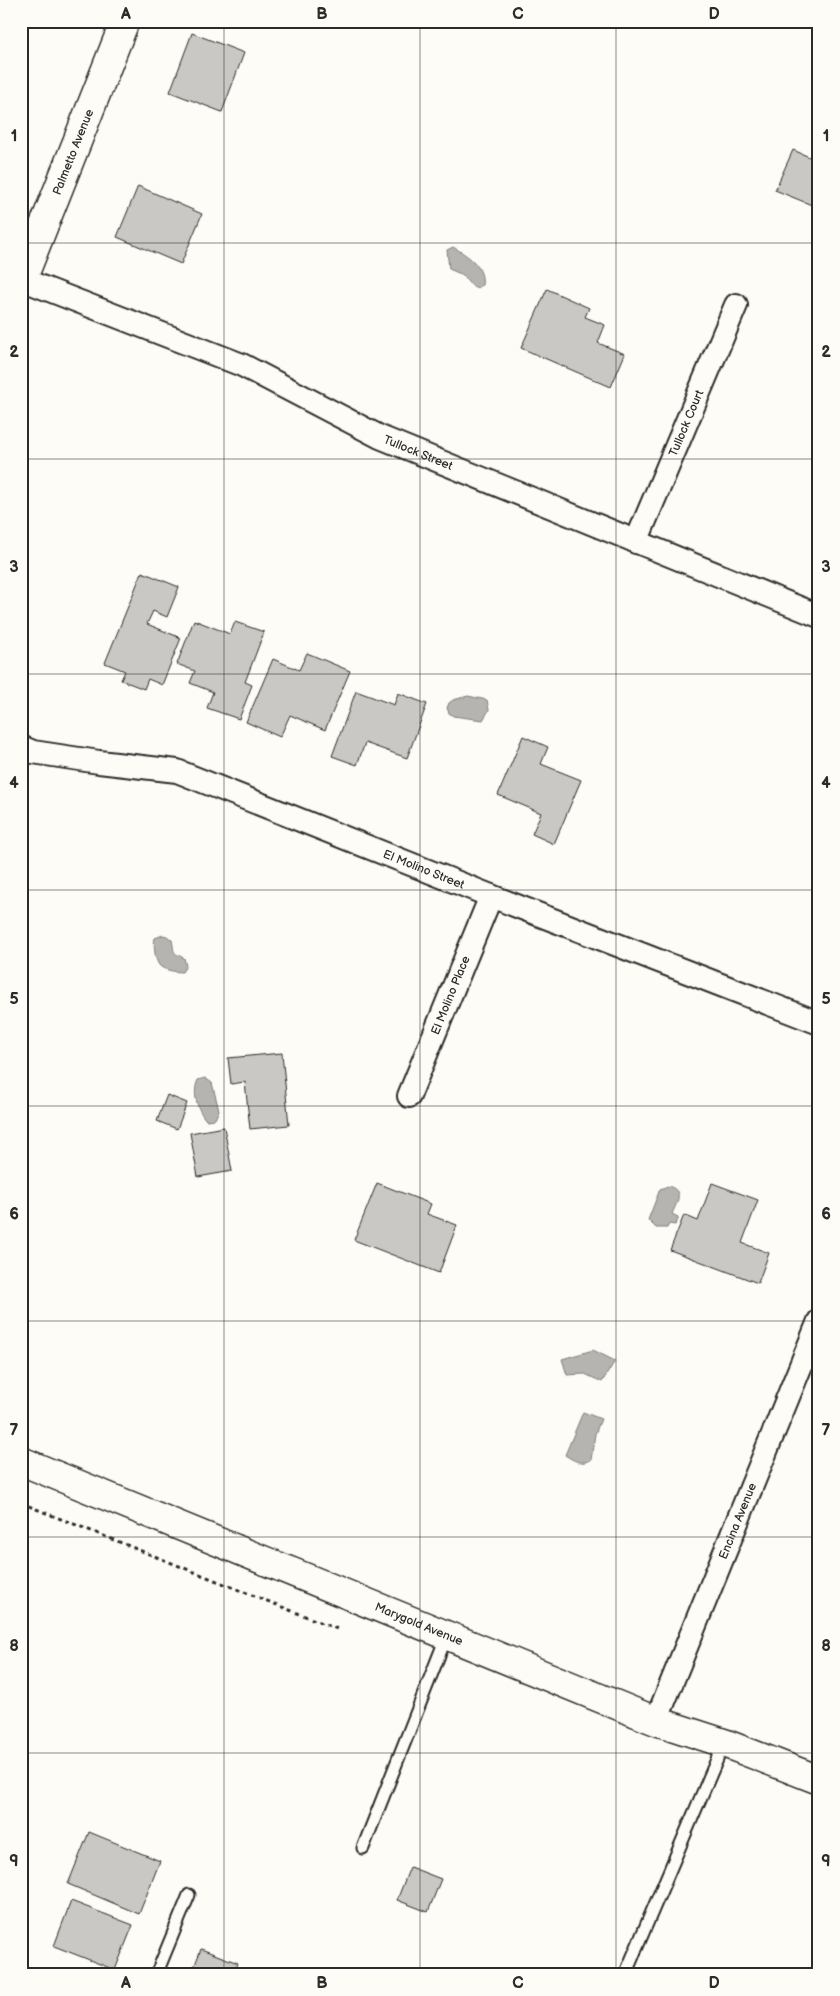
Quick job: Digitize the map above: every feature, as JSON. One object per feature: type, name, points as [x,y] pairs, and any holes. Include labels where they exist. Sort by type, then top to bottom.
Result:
[{"type":"street","name":"Palmetto Avenue","points":[[22,280],[125,21]]},
{"type":"street","name":"Tullock Street","points":[[22,280],[242,365],[380,437],[819,616]]},
{"type":"street","name":"Tullock Court","points":[[636,542],[736,305]]},
{"type":"street","name":"El Molino Street","points":[[21,748],[33,752],[99,762],[177,771],[491,896],[819,1023]]},
{"type":"street","name":"El Molino Place","points":[[409,1096],[491,896]]},
{"type":"street","name":"Encina Avenue","points":[[656,1721],[819,1321]]},
{"type":"street","name":"Marygold Avenue","points":[[21,1461],[656,1721],[724,1743],[819,1780]]},
{"type":"lane","points":[[363,1848],[447,1635]]},
{"type":"lane","points":[[625,1975],[724,1743]]},
{"type":"lane","points":[[156,1975],[189,1896]]},
{"type":"path","points":[[21,1503],[340,1630]]},
{"type":"shaded area","points":[[453,247],[478,267],[481,272],[482,285],[478,288],[472,286],[463,275],[449,269],[447,250]]},
{"type":"shaded area","points":[[468,696],[487,700],[489,710],[483,720],[453,716],[449,713],[447,708],[449,703]]},
{"type":"shaded area","points":[[163,935],[172,940],[174,952],[184,958],[186,966],[182,972],[166,969],[158,963],[154,941],[155,938]]},
{"type":"shaded area","points":[[205,1078],[212,1083],[219,1110],[215,1119],[206,1120],[196,1101],[196,1085],[198,1080]]},
{"type":"shaded area","points":[[668,1186],[673,1188],[678,1194],[672,1214],[678,1217],[678,1220],[675,1225],[669,1224],[667,1228],[656,1228],[648,1220],[660,1189]]},
{"type":"shaded area","points":[[593,1350],[615,1361],[602,1382],[585,1374],[567,1375],[562,1359]]},
{"type":"shaded area","points":[[583,1412],[601,1419],[595,1434],[591,1460],[581,1462],[565,1455]]},
{"type":"building","points":[[192,33],[244,53],[222,112],[170,92]]},
{"type":"building","points":[[793,150],[819,161],[819,208],[775,190]]},
{"type":"building","points":[[138,186],[202,214],[181,264],[117,237]]},
{"type":"building","points":[[547,289],[589,308],[585,317],[605,325],[598,343],[625,354],[611,387],[521,348]]},
{"type":"building","points":[[142,572],[179,587],[167,617],[153,611],[147,624],[181,638],[162,685],[148,679],[144,689],[121,680],[125,671],[105,663]]},
{"type":"building","points":[[194,620],[230,634],[235,622],[264,632],[245,682],[252,685],[239,719],[207,708],[213,692],[190,683],[195,671],[177,664]]},
{"type":"building","points":[[307,653],[350,671],[325,730],[290,715],[280,737],[246,722],[273,659],[299,670]]},
{"type":"building","points":[[356,691],[394,705],[398,693],[427,704],[407,758],[365,743],[357,765],[332,756]]},
{"type":"building","points":[[523,736],[548,747],[541,764],[581,780],[554,844],[532,834],[541,813],[498,795]]},
{"type":"building","points":[[282,1053],[289,1125],[250,1129],[245,1082],[231,1084],[228,1058]]},
{"type":"building","points":[[167,1095],[187,1103],[177,1129],[157,1121]]},
{"type":"building","points":[[224,1127],[232,1171],[198,1177],[190,1133]]},
{"type":"building","points":[[377,1183],[431,1204],[427,1214],[457,1225],[439,1273],[354,1240]]},
{"type":"building","points":[[712,1183],[758,1200],[742,1243],[769,1253],[758,1283],[670,1250],[684,1215],[698,1221]]},
{"type":"building","points":[[89,1832],[160,1861],[139,1914],[68,1884]]},
{"type":"building","points":[[410,1867],[441,1879],[428,1912],[397,1900]]},
{"type":"building","points":[[71,1901],[133,1925],[115,1970],[54,1946]]},
{"type":"building","points":[[201,1949],[238,1963],[235,1971],[245,1975],[191,1975]]}]
